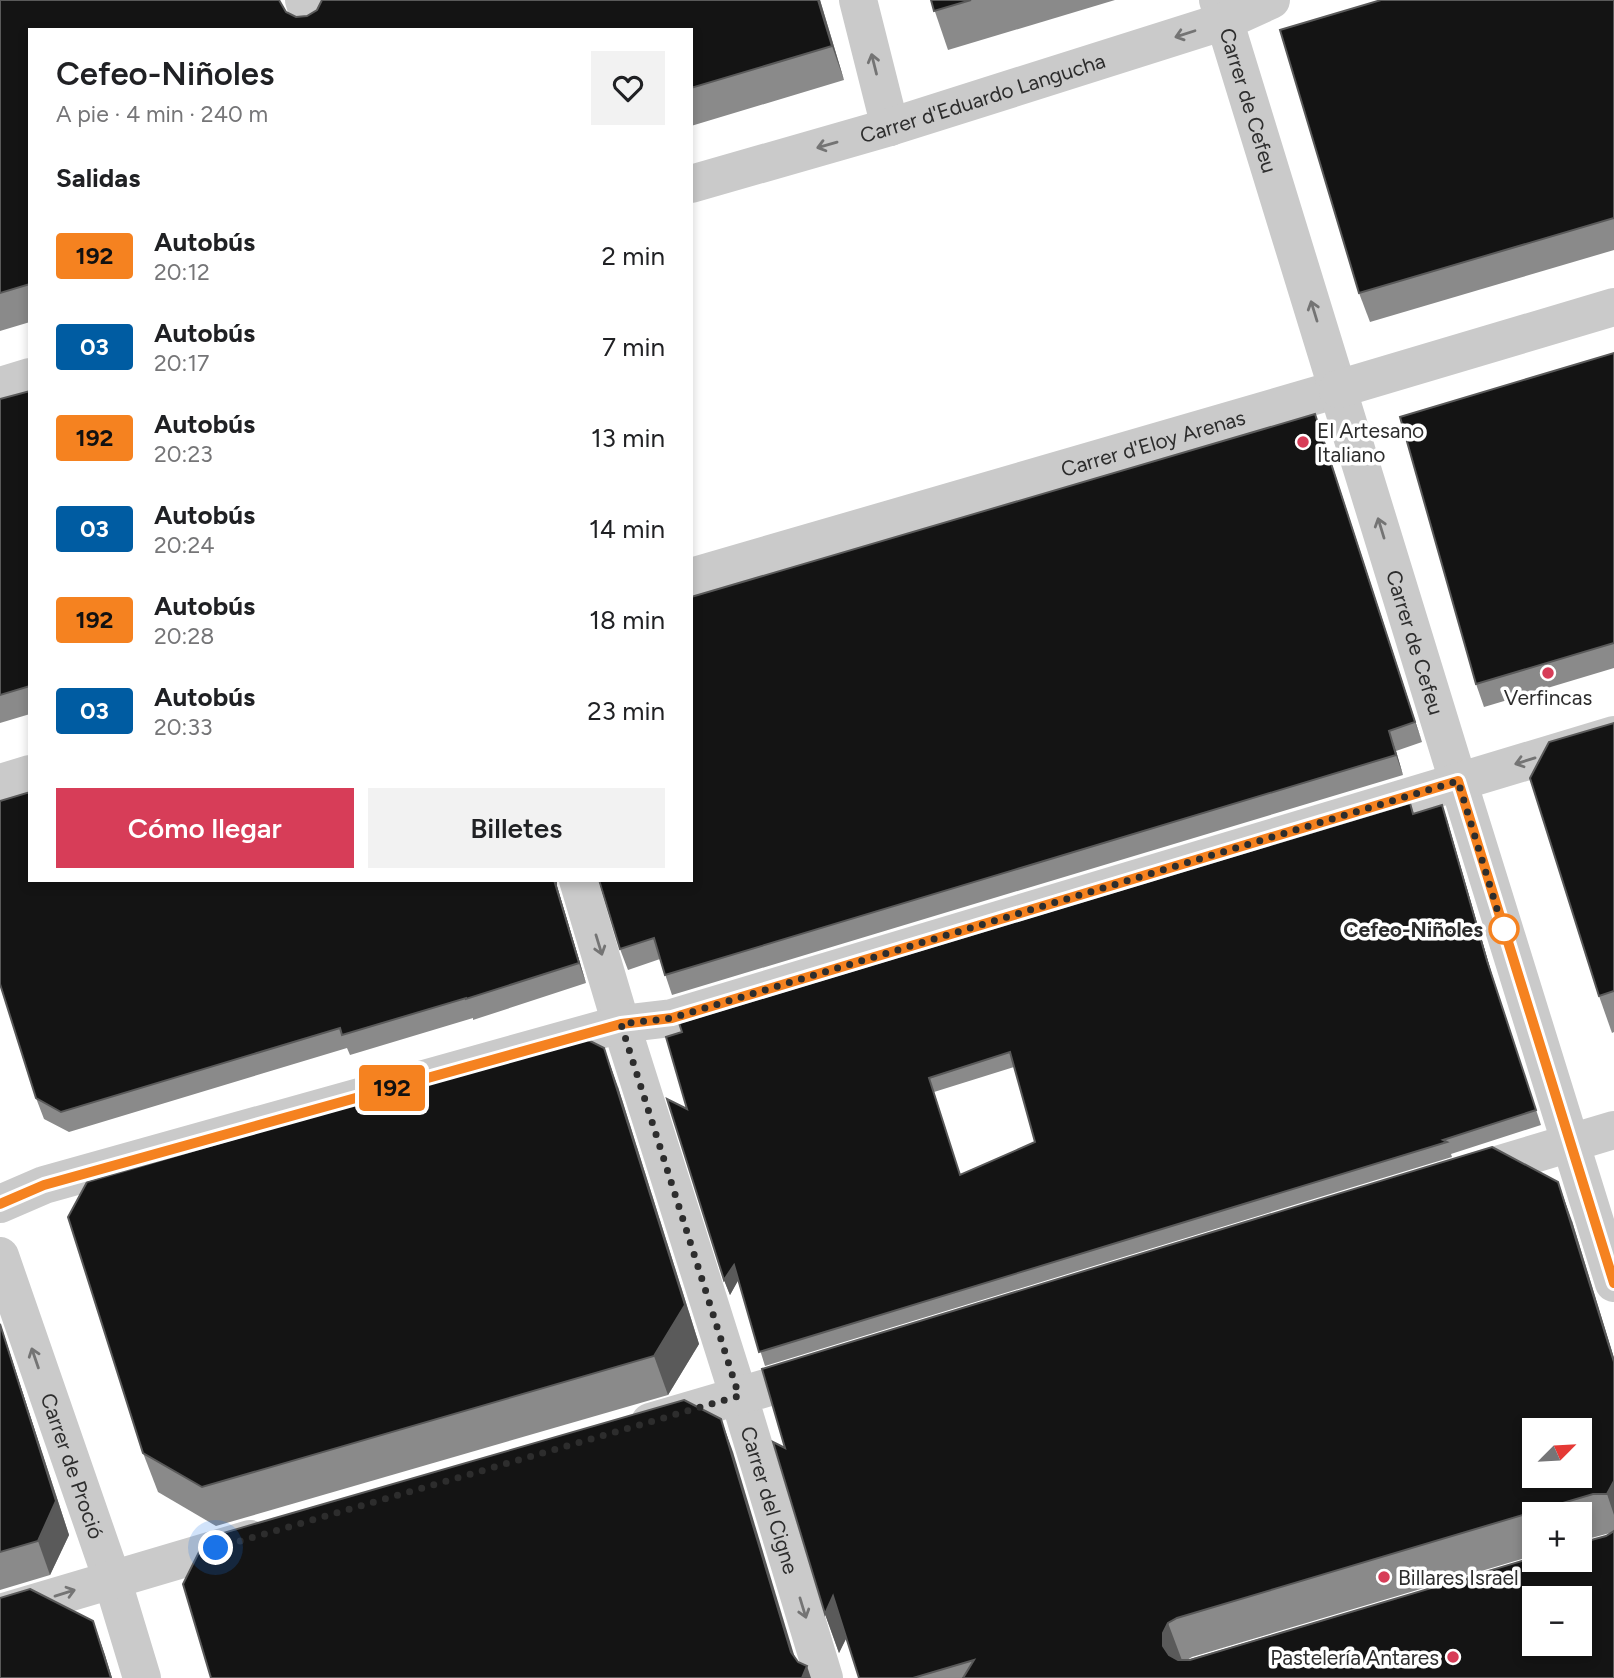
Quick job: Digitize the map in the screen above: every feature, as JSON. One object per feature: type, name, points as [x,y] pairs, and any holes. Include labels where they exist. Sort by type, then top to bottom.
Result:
[{"type":"street","points":[[304,0],[312,28]]},
{"type":"street","points":[[858,0],[890,128]]},
{"type":"street","name":"Carrer d'Eduardo Langucha","points":[[693,183],[890,128],[1222,10],[1271,0]]},
{"type":"street","name":"Carrer de Cefeu","points":[[1222,10],[1614,1283]]},
{"type":"street","name":"Carrer d'Eloy Arenas","points":[[693,576],[1614,307]]},
{"type":"street","points":[[0,386],[28,378]]},
{"type":"street","points":[[0,1204],[44,1185],[621,1024],[672,1018],[1614,735]]},
{"type":"street","points":[[0,783],[28,775]]},
{"type":"street","name":"Carrer del Cigne","points":[[579,882],[824,1678]]},
{"type":"street","points":[[1438,1183],[1614,1130]]},
{"type":"street","name":"Carrer de Proció","points":[[0,1256],[112,1579],[142,1678]]},
{"type":"street","points":[[619,1432],[844,1364]]},
{"type":"street","points":[[0,1613],[285,1528]]},
{"type":"building","points":[[0,0],[279,0],[286,12],[296,17],[307,16],[317,10],[322,0],[818,0],[832,46],[693,87],[693,28],[28,28],[28,285],[0,293]]},
{"type":"building","points":[[931,0],[971,0],[934,11]]},
{"type":"building","points":[[1381,0],[1614,0],[1614,218],[1359,293],[1280,30]]},
{"type":"building","points":[[1614,353],[1614,643],[1476,684],[1400,417]]},
{"type":"building","points":[[28,392],[28,687],[0,695],[0,399]]},
{"type":"building","points":[[1315,414],[1415,722],[1389,731],[1396,755],[665,975],[654,938],[620,949],[600,882],[693,882],[693,596]]},
{"type":"building","points":[[1614,723],[1614,991],[1599,996],[1530,778],[1549,742]]},
{"type":"building","points":[[28,793],[28,882],[555,882],[579,963],[342,1035],[340,1028],[61,1112],[36,1098],[0,984],[0,801]]},
{"type":"building","points":[[1410,803],[1413,814],[1442,805],[1487,961],[1536,1110],[1443,1140],[1447,1142],[759,1352],[734,1265],[724,1280],[667,1099],[687,1109],[666,1037],[682,1032],[679,1023]],"holes":[[[1010,1052],[1035,1142],[960,1175],[929,1078]]]},
{"type":"building","points":[[582,1037],[604,1048],[685,1305],[654,1356],[202,1487],[143,1453],[68,1217],[87,1182]]},
{"type":"building","points":[[1492,1147],[1558,1182],[1614,1362],[1614,1481],[1607,1494],[1593,1494],[1566,1502],[1522,1502],[1522,1515],[1177,1618],[1168,1623],[1163,1633],[1163,1646],[1169,1655],[1178,1660],[1190,1660],[1522,1561],[1522,1572],[1592,1572],[1592,1540],[1614,1531],[1614,1678],[963,1678],[974,1660],[913,1678],[859,1678],[833,1596],[825,1614],[773,1442],[785,1448],[762,1369]]},
{"type":"building","points":[[0,1324],[56,1501],[38,1541],[0,1552]]},
{"type":"building","points":[[684,1400],[721,1419],[791,1652],[798,1662],[807,1666],[802,1678],[211,1678],[183,1584],[206,1538]]},
{"type":"building","points":[[30,1589],[93,1621],[111,1678],[0,1678],[0,1598]]},
{"type":"bus line","name":"192","points":[[0,1204],[44,1185],[621,1024],[672,1018],[1458,781],[1614,1283]]},
{"type":"place","name":"El Artesano Italiano","points":[[1303,442]]},
{"type":"place","name":"Verfincas","points":[[1548,673]]},
{"type":"place","name":"Cefeo-Niñoles","points":[[1504,929]]},
{"type":"place","name":"Billares Israel","points":[[1384,1577]]},
{"type":"place","name":"Pastelería Antares","points":[[1453,1657]]},
{"type":"route","points":[[216,1548],[739,1396],[621,1024],[672,1018],[1458,781],[1504,932],[1504,929]]}]
